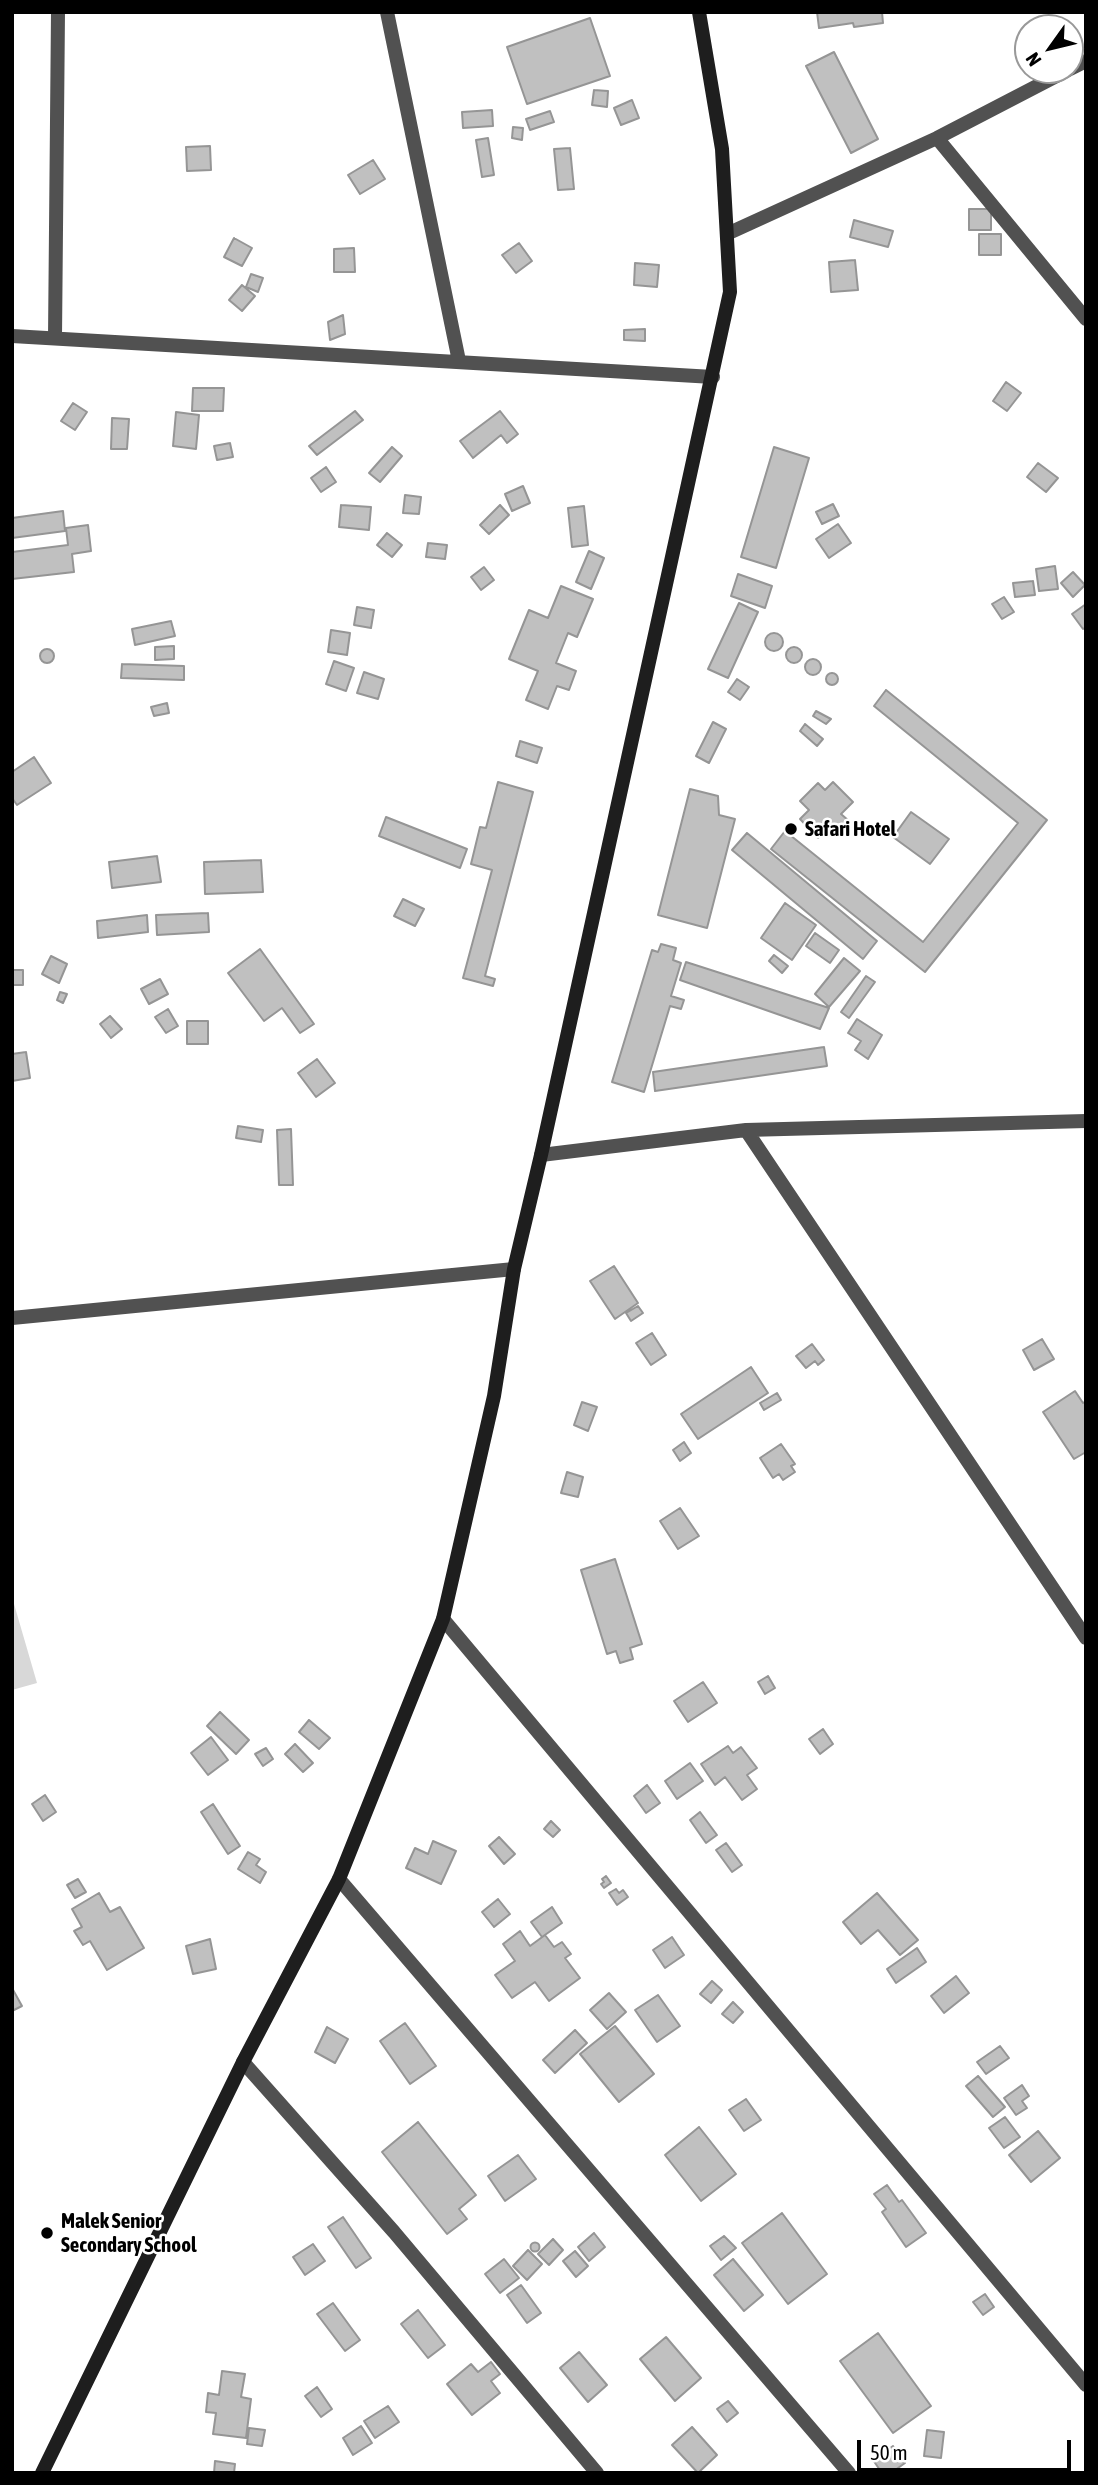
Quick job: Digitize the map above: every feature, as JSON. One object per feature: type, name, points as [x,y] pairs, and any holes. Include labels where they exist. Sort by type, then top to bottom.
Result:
[{"type":"street","points":[[55,337],[58,12]]},
{"type":"street","points":[[387,12],[459,361]]},
{"type":"street","points":[[42,2473],[243,2063],[339,1879],[443,1619],[494,1396],[514,1269],[730,292],[723,149],[699,12]]},
{"type":"street","points":[[729,233],[937,138],[1040,84]]},
{"type":"street","points":[[937,138],[1086,318]]},
{"type":"street","points":[[12,336],[713,377]]},
{"type":"street","points":[[541,1155],[746,1130],[1086,1121]]},
{"type":"street","points":[[746,1130],[1086,1639]]},
{"type":"street","points":[[12,1318],[514,1269]]},
{"type":"street","points":[[443,1619],[1086,2385]]},
{"type":"street","points":[[339,1879],[849,2473]]},
{"type":"street","points":[[243,2063],[403,2243],[597,2473]]},
{"type":"shaded area","points":[[12,1597],[37,1683],[12,1690]]},
{"type":"building","points":[[817,12],[882,12],[883,23],[854,27],[853,23],[819,28]]},
{"type":"building","points":[[590,18],[610,76],[527,104],[507,47]]},
{"type":"building","points":[[834,52],[878,139],[851,153],[806,66]]},
{"type":"building","points":[[594,90],[608,91],[607,107],[592,105]]},
{"type":"building","points":[[632,100],[639,118],[621,125],[614,108]]},
{"type":"building","points":[[492,110],[493,126],[463,128],[462,112]]},
{"type":"building","points":[[550,111],[554,122],[530,130],[526,119]]},
{"type":"building","points":[[513,127],[523,128],[522,140],[512,138]]},
{"type":"building","points":[[488,138],[494,175],[482,177],[476,140]]},
{"type":"building","points":[[210,146],[211,170],[187,171],[186,147]]},
{"type":"building","points":[[570,148],[574,189],[558,190],[554,149]]},
{"type":"building","points":[[373,160],[385,179],[360,194],[348,175]]},
{"type":"building","points":[[969,209],[991,209],[991,230],[969,230]]},
{"type":"building","points":[[854,220],[893,231],[888,247],[850,237]]},
{"type":"building","points":[[979,234],[1001,234],[1001,255],[979,255]]},
{"type":"building","points":[[234,238],[252,248],[242,266],[224,257]]},
{"type":"building","points":[[519,243],[532,261],[516,273],[502,255]]},
{"type":"building","points":[[354,248],[355,272],[334,272],[334,249]]},
{"type":"building","points":[[855,260],[858,290],[831,292],[829,262]]},
{"type":"building","points":[[635,263],[659,265],[657,287],[634,285]]},
{"type":"building","points":[[251,274],[263,278],[258,292],[246,287]]},
{"type":"building","points":[[242,285],[255,296],[242,311],[229,300]]},
{"type":"building","points":[[343,315],[345,334],[330,340],[328,322]]},
{"type":"building","points":[[645,329],[645,341],[624,340],[624,330]]},
{"type":"building","points":[[1006,382],[1021,393],[1007,411],[993,401]]},
{"type":"building","points":[[193,388],[224,388],[223,411],[192,411]]},
{"type":"building","points":[[73,403],[87,412],[75,430],[61,421]]},
{"type":"building","points":[[355,411],[363,420],[317,455],[309,446]]},
{"type":"building","points":[[500,411],[518,434],[507,443],[501,435],[473,458],[460,441]]},
{"type":"building","points":[[176,412],[199,415],[196,449],[173,446]]},
{"type":"building","points":[[112,418],[129,419],[127,449],[111,449]]},
{"type":"building","points":[[230,443],[233,457],[217,460],[214,446]]},
{"type":"building","points":[[392,447],[402,456],[380,482],[369,473]]},
{"type":"building","points":[[774,447],[809,458],[776,568],[741,557]]},
{"type":"building","points":[[1038,463],[1058,478],[1046,492],[1027,477]]},
{"type":"building","points":[[326,467],[336,482],[321,492],[311,478]]},
{"type":"building","points":[[523,486],[530,503],[512,511],[505,494]]},
{"type":"building","points":[[405,495],[421,497],[419,514],[403,513]]},
{"type":"building","points":[[833,504],[839,516],[822,524],[816,512]]},
{"type":"building","points":[[341,505],[371,507],[369,530],[339,527]]},
{"type":"building","points":[[500,505],[509,515],[489,534],[480,525]]},
{"type":"building","points":[[584,506],[588,545],[572,547],[568,508]]},
{"type":"building","points":[[63,511],[65,531],[12,538],[12,518]]},
{"type":"building","points":[[838,524],[851,543],[829,558],[816,539]]},
{"type":"building","points":[[88,525],[91,551],[72,554],[74,572],[12,579],[12,552],[68,545],[66,528]]},
{"type":"building","points":[[387,533],[402,545],[392,557],[377,545]]},
{"type":"building","points":[[428,543],[447,545],[445,559],[426,557]]},
{"type":"building","points":[[589,551],[604,558],[591,589],[576,582]]},
{"type":"building","points":[[1055,566],[1058,589],[1039,591],[1036,569]]},
{"type":"building","points":[[484,567],[494,580],[481,590],[471,577]]},
{"type":"building","points":[[1073,572],[1085,585],[1073,597],[1061,583]]},
{"type":"building","points":[[738,574],[772,586],[765,608],[731,596]]},
{"type":"building","points":[[1033,581],[1035,595],[1015,597],[1013,583]]},
{"type":"building","points":[[561,586],[593,599],[577,637],[568,633],[556,663],[576,671],[569,690],[557,686],[548,709],[526,700],[538,671],[509,659],[529,610],[548,618]]},
{"type":"building","points":[[1004,597],[1014,612],[1002,619],[992,604]]},
{"type":"building","points":[[739,603],[758,612],[728,678],[708,669]]},
{"type":"building","points":[[1086,604],[1086,627],[1083,629],[1072,614]]},
{"type":"building","points":[[357,607],[374,610],[371,628],[354,625]]},
{"type":"building","points":[[171,621],[175,636],[135,645],[132,629]]},
{"type":"building","points":[[331,630],[350,633],[347,655],[328,652]]},
{"type":"building","points":[[774,633],[780,636],[783,642],[780,648],[774,651],[768,648],[765,642],[768,636]]},
{"type":"building","points":[[174,646],[174,659],[155,660],[155,647]]},
{"type":"building","points":[[794,647],[800,649],[800,661],[794,663],[788,661],[786,655],[788,649]]},
{"type":"building","points":[[44,649],[50,649],[54,656],[50,663],[44,663],[40,659],[40,653]]},
{"type":"building","points":[[813,659],[821,667],[813,675],[805,667]]},
{"type":"building","points":[[334,661],[354,668],[346,691],[326,684]]},
{"type":"building","points":[[122,664],[184,666],[184,680],[121,678]]},
{"type":"building","points":[[364,672],[384,679],[378,699],[357,693]]},
{"type":"building","points":[[827,674],[837,674],[837,684],[827,684]]},
{"type":"building","points":[[737,679],[749,687],[740,700],[728,692]]},
{"type":"building","points":[[886,690],[1047,820],[925,972],[771,849],[785,831],[923,942],[1018,823],[874,706]]},
{"type":"building","points":[[167,703],[169,713],[154,716],[151,707]]},
{"type":"building","points":[[816,711],[831,719],[826,724],[813,716]]},
{"type":"building","points":[[713,722],[726,729],[709,763],[696,756]]},
{"type":"building","points":[[805,724],[823,739],[817,746],[800,731]]},
{"type":"building","points":[[520,741],[542,748],[537,763],[516,756]]},
{"type":"building","points":[[34,757],[51,783],[17,805],[12,798],[12,772]]},
{"type":"building","points":[[498,782],[533,792],[485,976],[495,979],[493,986],[463,978],[492,870],[471,864],[480,827],[486,828]]},
{"type":"building","points":[[833,782],[853,802],[841,814],[849,821],[838,832],[832,825],[818,838],[800,819],[809,810],[800,801],[818,783],[825,790]]},
{"type":"building","points":[[690,789],[718,796],[719,815],[735,819],[707,928],[658,915]]},
{"type":"building","points":[[911,812],[949,839],[930,864],[893,837]]},
{"type":"building","points":[[386,817],[467,849],[460,868],[379,836]]},
{"type":"building","points":[[747,833],[877,941],[863,959],[732,850]]},
{"type":"building","points":[[157,856],[161,882],[112,888],[109,862]]},
{"type":"building","points":[[261,860],[263,892],[205,894],[204,862]]},
{"type":"building","points":[[403,899],[424,909],[415,926],[394,916]]},
{"type":"building","points":[[785,903],[816,925],[792,960],[761,938]]},
{"type":"building","points":[[208,913],[209,932],[157,935],[156,915]]},
{"type":"building","points":[[147,915],[148,932],[98,938],[97,921]]},
{"type":"building","points":[[815,933],[839,950],[830,963],[806,946]]},
{"type":"building","points":[[661,944],[676,948],[673,960],[681,963],[671,996],[684,1000],[681,1009],[670,1006],[644,1092],[612,1082],[652,950],[658,952]]},
{"type":"building","points":[[260,949],[314,1024],[300,1033],[282,1008],[264,1021],[228,973]]},
{"type":"building","points":[[774,955],[788,966],[782,973],[769,961]]},
{"type":"building","points":[[51,956],[67,964],[59,983],[42,974]]},
{"type":"building","points":[[844,958],[860,971],[829,1007],[815,994]]},
{"type":"building","points":[[686,962],[829,1008],[820,1029],[680,980]]},
{"type":"building","points":[[12,970],[23,970],[23,985],[12,985]]},
{"type":"building","points":[[866,976],[875,982],[849,1018],[841,1012]]},
{"type":"building","points":[[160,979],[168,994],[149,1004],[141,989]]},
{"type":"building","points":[[60,992],[67,994],[63,1003],[57,1000]]},
{"type":"building","points":[[168,1009],[178,1026],[166,1033],[155,1017]]},
{"type":"building","points":[[110,1016],[122,1029],[111,1038],[100,1024]]},
{"type":"building","points":[[857,1019],[882,1035],[868,1059],[855,1050],[861,1041],[848,1033]]},
{"type":"building","points":[[187,1021],[208,1021],[208,1044],[187,1044]]},
{"type":"building","points":[[824,1047],[827,1066],[655,1091],[653,1072]]},
{"type":"building","points":[[26,1052],[30,1078],[12,1081],[12,1054]]},
{"type":"building","points":[[317,1059],[335,1083],[316,1097],[298,1073]]},
{"type":"building","points":[[238,1126],[263,1130],[261,1142],[236,1138]]},
{"type":"building","points":[[291,1129],[293,1185],[279,1185],[277,1130]]},
{"type":"building","points":[[614,1266],[638,1303],[615,1319],[590,1281]]},
{"type":"building","points":[[638,1306],[643,1313],[631,1321],[626,1313]]},
{"type":"building","points":[[652,1333],[666,1355],[651,1365],[636,1343]]},
{"type":"building","points":[[1042,1339],[1054,1359],[1034,1370],[1023,1350]]},
{"type":"building","points":[[812,1344],[824,1360],[818,1365],[815,1361],[806,1368],[796,1356]]},
{"type":"building","points":[[751,1367],[768,1393],[698,1439],[681,1414]]},
{"type":"building","points":[[1075,1391],[1083,1403],[1086,1401],[1086,1452],[1074,1459],[1043,1412]]},
{"type":"building","points":[[777,1393],[781,1400],[764,1410],[760,1403]]},
{"type":"building","points":[[582,1402],[597,1407],[588,1431],[574,1425]]},
{"type":"building","points":[[684,1442],[691,1453],[680,1461],[673,1450]]},
{"type":"building","points":[[781,1444],[795,1464],[791,1466],[795,1472],[783,1480],[779,1474],[773,1478],[760,1458]]},
{"type":"building","points":[[567,1472],[583,1477],[578,1497],[561,1493]]},
{"type":"building","points":[[680,1508],[699,1536],[678,1549],[660,1521]]},
{"type":"building","points":[[615,1559],[642,1644],[630,1648],[633,1659],[620,1663],[616,1651],[607,1654],[581,1570]]},
{"type":"building","points":[[768,1676],[775,1688],[765,1694],[758,1682]]},
{"type":"building","points":[[703,1682],[717,1703],[688,1722],[674,1701]]},
{"type":"building","points":[[220,1712],[249,1740],[236,1754],[207,1726]]},
{"type":"building","points":[[309,1720],[330,1738],[319,1749],[299,1732]]},
{"type":"building","points":[[823,1729],[833,1744],[820,1754],[809,1739]]},
{"type":"building","points":[[211,1737],[228,1760],[208,1775],[191,1753]]},
{"type":"building","points":[[295,1744],[313,1763],[303,1772],[285,1754]]},
{"type":"building","points":[[728,1746],[733,1753],[741,1747],[757,1768],[747,1775],[757,1789],[742,1800],[725,1777],[715,1785],[701,1764]]},
{"type":"building","points":[[266,1748],[273,1759],[263,1766],[255,1754]]},
{"type":"building","points":[[690,1763],[703,1781],[677,1799],[665,1781]]},
{"type":"building","points":[[647,1785],[660,1803],[646,1813],[634,1796]]},
{"type":"building","points":[[45,1795],[56,1812],[43,1821],[32,1804]]},
{"type":"building","points":[[213,1804],[240,1846],[228,1854],[201,1812]]},
{"type":"building","points":[[700,1812],[717,1835],[706,1843],[690,1820]]},
{"type":"building","points":[[551,1821],[560,1830],[553,1837],[544,1829]]},
{"type":"building","points":[[499,1837],[515,1854],[504,1864],[489,1846]]},
{"type":"building","points":[[433,1841],[456,1851],[441,1884],[406,1868],[415,1848],[428,1854]]},
{"type":"building","points":[[726,1843],[742,1865],[732,1872],[716,1850]]},
{"type":"building","points":[[248,1852],[260,1859],[256,1865],[266,1872],[260,1883],[238,1869]]},
{"type":"building","points":[[606,1876],[611,1883],[604,1888],[601,1884]]},
{"type":"building","points":[[78,1879],[86,1892],[75,1898],[67,1885]]},
{"type":"building","points":[[616,1889],[619,1893],[623,1890],[628,1897],[617,1905],[609,1893]]},
{"type":"building","points":[[99,1893],[110,1912],[120,1907],[144,1948],[107,1970],[90,1941],[83,1945],[74,1931],[82,1927],[72,1909]]},
{"type":"building","points":[[877,1893],[918,1940],[900,1955],[878,1930],[861,1944],[843,1922]]},
{"type":"building","points":[[498,1899],[510,1914],[494,1927],[482,1912]]},
{"type":"building","points":[[552,1907],[562,1923],[542,1937],[531,1922]]},
{"type":"building","points":[[520,1931],[530,1946],[545,1935],[554,1947],[562,1942],[571,1954],[565,1958],[580,1978],[549,2001],[535,1982],[512,1998],[495,1975],[515,1961],[503,1944]]},
{"type":"building","points":[[672,1937],[684,1955],[665,1968],[653,1950]]},
{"type":"building","points":[[210,1939],[216,1969],[193,1974],[186,1946]]},
{"type":"building","points":[[917,1948],[926,1962],[896,1983],[887,1969]]},
{"type":"building","points":[[956,1976],[969,1993],[944,2013],[931,1996]]},
{"type":"building","points":[[712,1981],[722,1990],[711,2003],[700,1994]]},
{"type":"building","points":[[12,1988],[22,2006],[12,2011]]},
{"type":"building","points":[[609,1993],[626,2012],[607,2029],[590,2010]]},
{"type":"building","points":[[658,1995],[680,2026],[657,2042],[635,2010]]},
{"type":"building","points":[[733,2002],[743,2012],[733,2023],[722,2014]]},
{"type":"building","points":[[405,2023],[436,2066],[410,2084],[380,2041]]},
{"type":"building","points":[[615,2026],[654,2074],[619,2102],[580,2054]]},
{"type":"building","points":[[327,2027],[348,2039],[335,2063],[315,2052]]},
{"type":"building","points":[[575,2030],[587,2043],[555,2073],[543,2060]]},
{"type":"building","points":[[1000,2046],[1009,2058],[986,2074],[977,2062]]},
{"type":"building","points":[[978,2076],[1005,2107],[993,2117],[966,2086]]},
{"type":"building","points":[[1022,2085],[1029,2096],[1022,2101],[1027,2108],[1016,2115],[1004,2098]]},
{"type":"building","points":[[746,2099],[761,2120],[744,2131],[729,2110]]},
{"type":"building","points":[[1005,2117],[1020,2137],[1004,2148],[989,2128]]},
{"type":"building","points":[[418,2122],[476,2195],[459,2209],[467,2219],[447,2234],[382,2152]]},
{"type":"building","points":[[699,2127],[736,2174],[701,2201],[665,2155]]},
{"type":"building","points":[[1038,2131],[1060,2158],[1031,2182],[1009,2155]]},
{"type":"building","points":[[518,2155],[536,2179],[505,2201],[488,2176]]},
{"type":"building","points":[[887,2185],[899,2202],[902,2200],[926,2233],[906,2247],[882,2212],[886,2209],[874,2194]]},
{"type":"building","points":[[782,2213],[827,2274],[788,2304],[742,2243]]},
{"type":"building","points":[[343,2217],[371,2258],[356,2268],[328,2227]]},
{"type":"building","points":[[594,2233],[605,2247],[589,2261],[578,2247]]},
{"type":"building","points":[[724,2236],[736,2248],[721,2260],[710,2246]]},
{"type":"building","points":[[553,2239],[563,2250],[549,2265],[538,2254]]},
{"type":"building","points":[[535,2243],[539,2247],[535,2251],[531,2247]]},
{"type":"building","points":[[313,2244],[325,2261],[305,2275],[293,2257]]},
{"type":"building","points":[[528,2250],[542,2264],[527,2280],[513,2266]]},
{"type":"building","points":[[575,2251],[588,2266],[576,2277],[563,2261]]},
{"type":"building","points":[[504,2259],[519,2278],[500,2293],[485,2274]]},
{"type":"building","points":[[733,2259],[763,2295],[744,2311],[714,2275]]},
{"type":"building","points":[[521,2285],[541,2313],[527,2323],[507,2295]]},
{"type":"building","points":[[985,2294],[994,2307],[983,2315],[973,2302]]},
{"type":"building","points":[[333,2303],[360,2340],[345,2351],[317,2314]]},
{"type":"building","points":[[418,2310],[445,2345],[428,2358],[401,2324]]},
{"type":"building","points":[[878,2333],[931,2406],[893,2433],[840,2361]]},
{"type":"building","points":[[666,2337],[701,2378],[675,2401],[640,2359]]},
{"type":"building","points":[[579,2352],[607,2385],[588,2402],[560,2368]]},
{"type":"building","points":[[491,2362],[500,2374],[491,2381],[500,2393],[472,2415],[447,2384],[471,2364],[478,2372]]},
{"type":"building","points":[[222,2371],[245,2374],[241,2397],[251,2399],[246,2438],[213,2434],[216,2413],[206,2412],[208,2393],[219,2395]]},
{"type":"building","points":[[317,2387],[332,2409],[321,2417],[305,2396]]},
{"type":"building","points":[[728,2401],[738,2413],[727,2422],[717,2409]]},
{"type":"building","points":[[388,2406],[399,2422],[375,2438],[364,2421]]},
{"type":"building","points":[[361,2426],[372,2443],[353,2455],[343,2438]]},
{"type":"building","points":[[692,2427],[717,2455],[698,2473],[672,2445]]},
{"type":"building","points":[[249,2428],[265,2430],[262,2446],[247,2444]]},
{"type":"building","points":[[927,2430],[944,2432],[941,2458],[924,2456]]},
{"type":"building","points":[[893,2446],[905,2463],[891,2473],[882,2473],[873,2460]]},
{"type":"building","points":[[215,2461],[235,2464],[234,2473],[214,2473]]},
{"type":"place","name":"Safari Hotel","points":[[791,829]]},
{"type":"place","name":"Malek Senior Secondary School","points":[[47,2233]]}]
